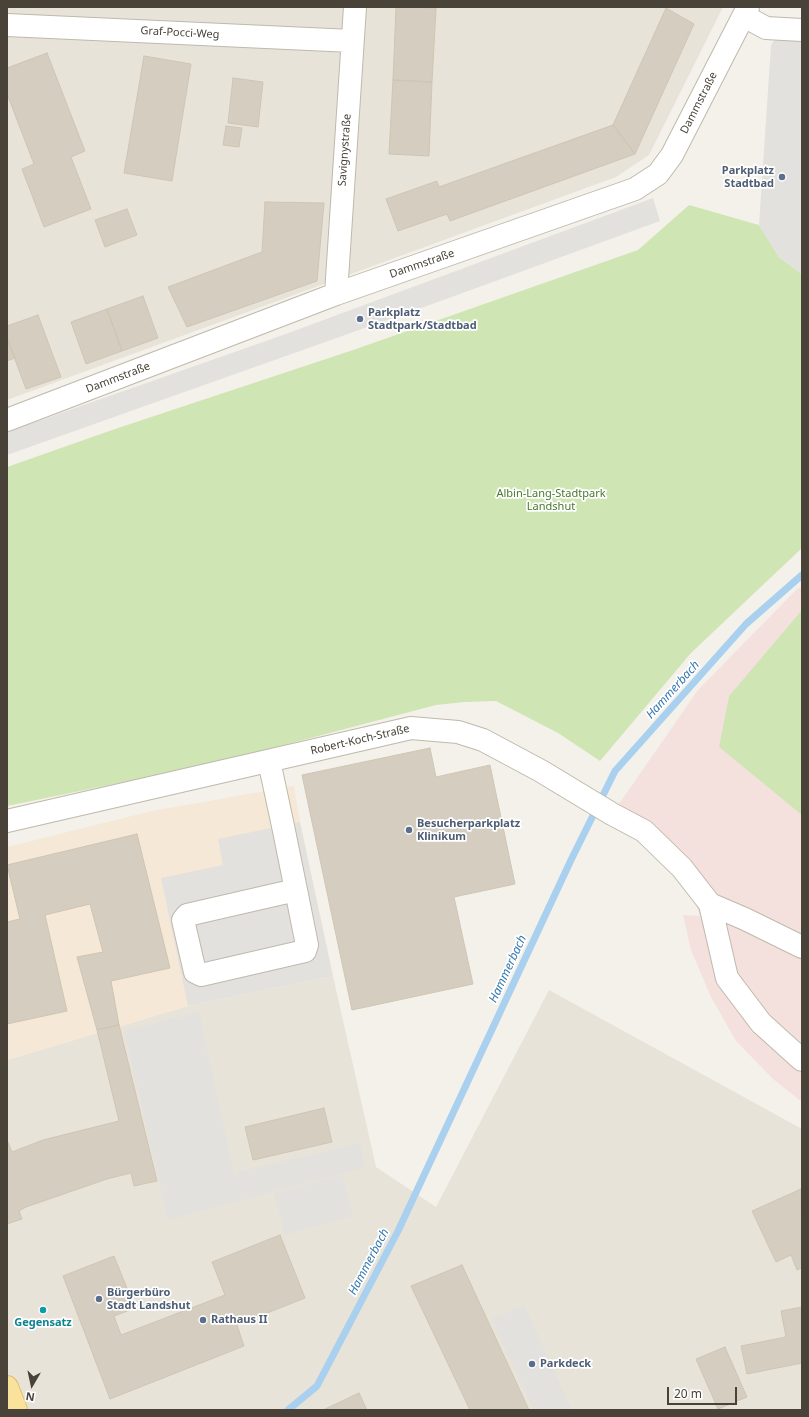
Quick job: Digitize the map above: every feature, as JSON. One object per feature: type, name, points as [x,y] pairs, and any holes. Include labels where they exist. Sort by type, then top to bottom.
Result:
[{"type":"main road","points":[[7,1387],[16,1410]]},
{"type":"street","name":"Savignystraße","points":[[336,294],[355,7]]},
{"type":"street","points":[[746,12],[766,28],[802,30]]},
{"type":"street","name":"Dammstraße","points":[[7,420],[336,294],[635,189],[658,174],[672,155],[746,12]]},
{"type":"street","name":"Graf-Pocci-Weg","points":[[7,25],[352,41]]},
{"type":"street","name":"Robert-Koch-Straße","points":[[7,821],[411,728],[458,732],[484,740],[541,771],[612,814],[644,831],[682,868],[710,904]]},
{"type":"street","points":[[270,761],[308,945],[305,951],[201,975],[195,972],[183,920],[187,915],[296,890]]},
{"type":"street","points":[[710,904],[745,919],[802,947]]},
{"type":"street","points":[[710,904],[727,978],[761,1023],[802,1060]]},
{"type":"shaded area","points":[[7,7],[723,7],[649,155],[616,177],[7,400]]},
{"type":"shaded area","name":"Parkplatz Stadtbad","points":[[781,32],[802,34],[802,274],[779,257],[759,225],[771,45]]},
{"type":"shaded area","name":"Parkplatz Stadtpark/Stadtbad","points":[[653,198],[660,221],[438,302],[7,455],[7,432],[283,335]]},
{"type":"shaded area","points":[[802,586],[802,1102],[773,1079],[736,1041],[710,995],[691,950],[683,915],[700,916],[682,868],[612,814],[698,690],[796,590]]},
{"type":"shaded area","points":[[294,786],[300,822],[333,976],[188,1006],[7,1060],[7,847],[152,811]]},
{"type":"shaded area","points":[[300,822],[333,976],[188,1006],[161,878],[223,865],[218,839]]},
{"type":"shaded area","points":[[333,976],[376,1167],[436,1207],[549,990],[802,1129],[802,1410],[7,1410],[7,1060],[188,1006]]},
{"type":"shaded area","points":[[199,1012],[234,1173],[360,1143],[366,1167],[168,1220],[124,1031]]},
{"type":"shaded area","points":[[342,1175],[353,1216],[285,1235],[274,1193]]},
{"type":"shaded area","name":"Parkdeck","points":[[524,1305],[572,1410],[534,1410],[491,1319]]},
{"type":"green space","name":"Albin-Lang-Stadtpark Landshut","points":[[689,205],[759,225],[779,257],[802,274],[802,548],[691,653],[600,761],[558,733],[496,701],[465,702],[436,705],[212,764],[7,806],[7,467],[115,429],[353,350],[638,250]]},
{"type":"green space","points":[[802,610],[802,815],[719,747],[729,696]]},
{"type":"building","points":[[396,7],[436,8],[432,82],[393,80]]},
{"type":"building","points":[[666,8],[694,24],[635,154],[613,125]]},
{"type":"building","points":[[47,53],[85,151],[71,157],[91,209],[44,227],[22,169],[34,164],[7,94],[7,68]]},
{"type":"building","points":[[144,56],[191,64],[172,181],[124,173]]},
{"type":"building","points":[[233,78],[263,82],[258,127],[228,123]]},
{"type":"building","points":[[393,80],[432,82],[429,156],[389,154]]},
{"type":"building","points":[[613,125],[635,154],[450,221],[447,214],[398,231],[386,199],[437,181],[439,187]]},
{"type":"building","points":[[226,126],[242,128],[239,147],[223,145]]},
{"type":"building","points":[[265,202],[324,203],[317,281],[187,327],[168,287],[262,252]]},
{"type":"building","points":[[127,209],[137,235],[105,247],[95,220]]},
{"type":"building","points":[[143,296],[158,338],[122,351],[107,309]]},
{"type":"building","points":[[107,309],[122,351],[86,364],[71,322]]},
{"type":"building","points":[[38,315],[61,377],[26,389],[7,338],[7,326]]},
{"type":"building","points":[[7,338],[15,358],[7,361]]},
{"type":"building","name":"Besucherparkplatz Klinikum","points":[[430,748],[436,777],[490,765],[515,884],[454,897],[473,984],[352,1010],[302,775]]},
{"type":"building","points":[[137,834],[170,968],[111,981],[119,1025],[97,1030],[77,957],[103,952],[90,904],[45,915],[67,1011],[7,1024],[7,922],[20,919],[7,865]]},
{"type":"building","points":[[119,1025],[157,1181],[134,1186],[131,1173],[107,1179],[26,1207],[19,1211],[22,1219],[7,1224],[7,1140],[12,1152],[43,1140],[119,1121],[97,1030]]},
{"type":"building","points":[[324,1108],[332,1142],[253,1160],[245,1127]]},
{"type":"building","points":[[801,1189],[802,1268],[797,1270],[791,1255],[776,1262],[752,1211]]},
{"type":"building","name":"Rathaus II","points":[[280,1235],[305,1298],[237,1325],[244,1346],[110,1399],[63,1276],[114,1256],[135,1308],[114,1316],[121,1335],[225,1295],[212,1262]]},
{"type":"building","points":[[462,1265],[529,1410],[470,1410],[411,1286]]},
{"type":"building","points":[[802,1307],[802,1363],[747,1374],[741,1346],[786,1337],[781,1311]]},
{"type":"building","points":[[725,1347],[747,1397],[718,1409],[696,1359]]},
{"type":"building","points":[[359,1393],[367,1410],[323,1410]]},
{"type":"waterway","name":"Hammerbach","points":[[288,1410],[317,1386],[398,1231],[571,860],[615,771],[746,624],[802,575]]},
{"type":"place","name":"Parkplatz Stadtbad","points":[[782,177]]},
{"type":"place","name":"Parkplatz Stadtpark/Stadtbad","points":[[360,319]]},
{"type":"place","name":"Besucherparkplatz Klinikum","points":[[409,830]]},
{"type":"place","name":"Bürgerbüro Stadt Landshut","points":[[99,1299]]},
{"type":"place","name":"Gegensatz","points":[[43,1310]]},
{"type":"place","name":"Rathaus II","points":[[203,1320]]},
{"type":"place","name":"Parkdeck","points":[[532,1364]]}]
